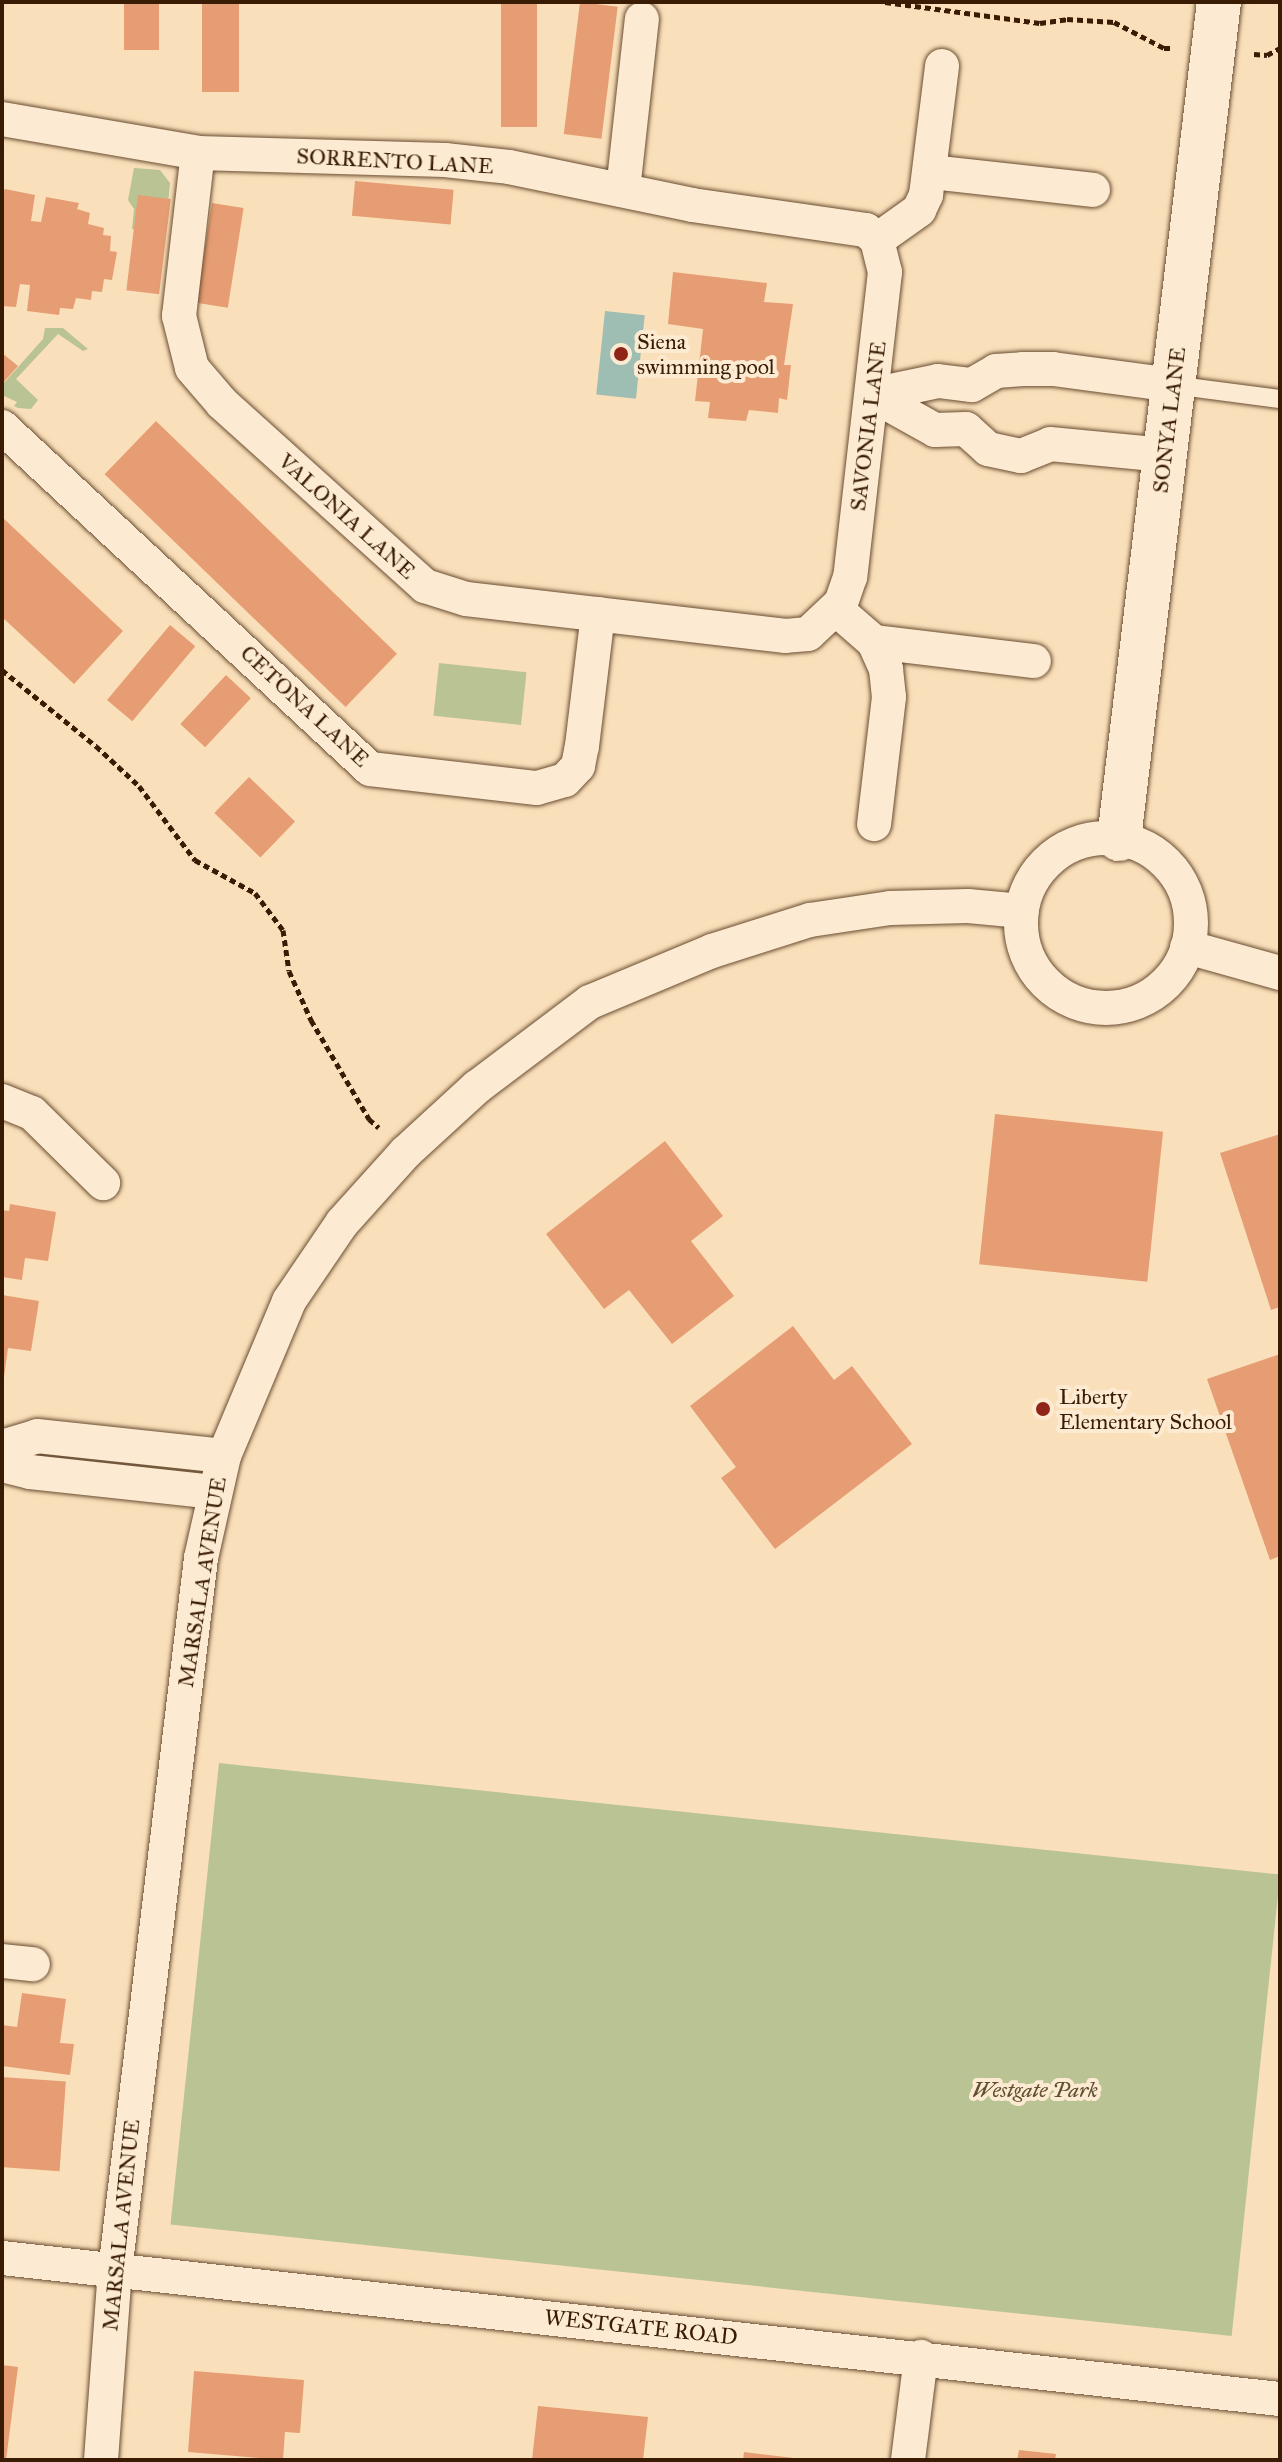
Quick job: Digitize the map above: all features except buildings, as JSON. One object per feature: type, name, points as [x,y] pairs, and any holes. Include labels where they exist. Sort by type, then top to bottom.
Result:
[{"type":"street","name":"SONYA LANE","points":[[1119,839],[1219,2]]},
{"type":"street","points":[[623,190],[642,19]]},
{"type":"street","points":[[877,240],[919,210],[926,195],[942,66]]},
{"type":"street","name":"SORRENTO LANE","points":[[2,119],[198,153],[445,160],[509,167],[760,217],[840,224],[866,230],[877,240]]},
{"type":"street","name":"VALONIA LANE","points":[[198,153],[179,316],[186,351],[206,388],[425,586],[466,599],[786,636],[808,634],[836,609]]},
{"type":"street","points":[[931,172],[1093,190]]},
{"type":"street","name":"SAVONIA LANE","points":[[836,609],[847,591],[850,577],[872,395],[885,272],[877,240]]},
{"type":"street","points":[[872,395],[938,381],[972,385],[996,371],[1053,369],[1173,385]]},
{"type":"street","points":[[966,429],[972,385]]},
{"type":"street","points":[[872,395],[935,430],[966,429],[988,449],[1021,456],[1050,444],[1164,455]]},
{"type":"street","name":"CETONA LANE","points":[[2,427],[370,769],[537,788],[565,780],[578,766],[582,746],[598,614]]},
{"type":"street","points":[[836,609],[874,642],[886,669],[889,697],[874,824]]},
{"type":"street","points":[[874,642],[1034,661]]},
{"type":"street","points":[[1096,837],[1119,839],[1155,852],[1169,865],[1185,890],[1191,928],[1187,947],[1170,980],[1151,996],[1108,1010],[1079,1005],[1052,991],[1027,957],[1020,928],[1022,911],[1034,875],[1051,857],[1076,842],[1096,837]]},
{"type":"street","name":"MARSALA AVENUE","points":[[101,2460],[115,2271],[191,1639],[213,1492],[224,1456],[289,1301],[342,1223],[406,1152],[477,1087],[590,1002],[712,951],[810,920],[890,908],[968,906],[1022,911]]},
{"type":"street","points":[[1187,947],[1280,973]]},
{"type":"street","points":[[2,1101],[32,1113],[103,1183]]},
{"type":"street","points":[[2,1447],[37,1436],[224,1456]]},
{"type":"street","points":[[2,1465],[30,1472],[213,1492]]},
{"type":"street","name":"WESTGATE ROAD","points":[[2,2258],[1280,2399]]},
{"type":"street","points":[[908,2460],[921,2357]]},
{"type":"lane","points":[[1173,385],[1280,399]]},
{"type":"path","points":[[885,2],[1040,23],[1067,19],[1114,22],[1164,48],[1267,55],[1280,48]]},
{"type":"path","points":[[2,670],[96,746],[139,786],[195,860],[255,893],[283,930],[289,971],[311,1020],[369,1119],[406,1152]]},
{"type":"green space","points":[[134,168],[160,170],[170,183],[165,234],[132,229],[134,209],[128,200]]},
{"type":"green space","points":[[45,328],[63,328],[88,349],[83,351],[58,334],[16,379],[38,400],[31,409],[18,408],[14,406],[17,402],[2,395],[2,385],[43,339]]},
{"type":"green space","points":[[439,663],[527,672],[521,725],[433,716]]},
{"type":"green space","name":"Westgate Park","points":[[219,1763],[1280,1875],[1232,2336],[170,2224]]},
{"type":"water","name":"Siena swimming pool","points":[[605,311],[645,315],[636,399],[596,395]]},
{"type":"place","name":"Siena swimming pool","points":[[621,354]]},
{"type":"place","name":"Liberty Elementary School","points":[[1043,1409]]}]
